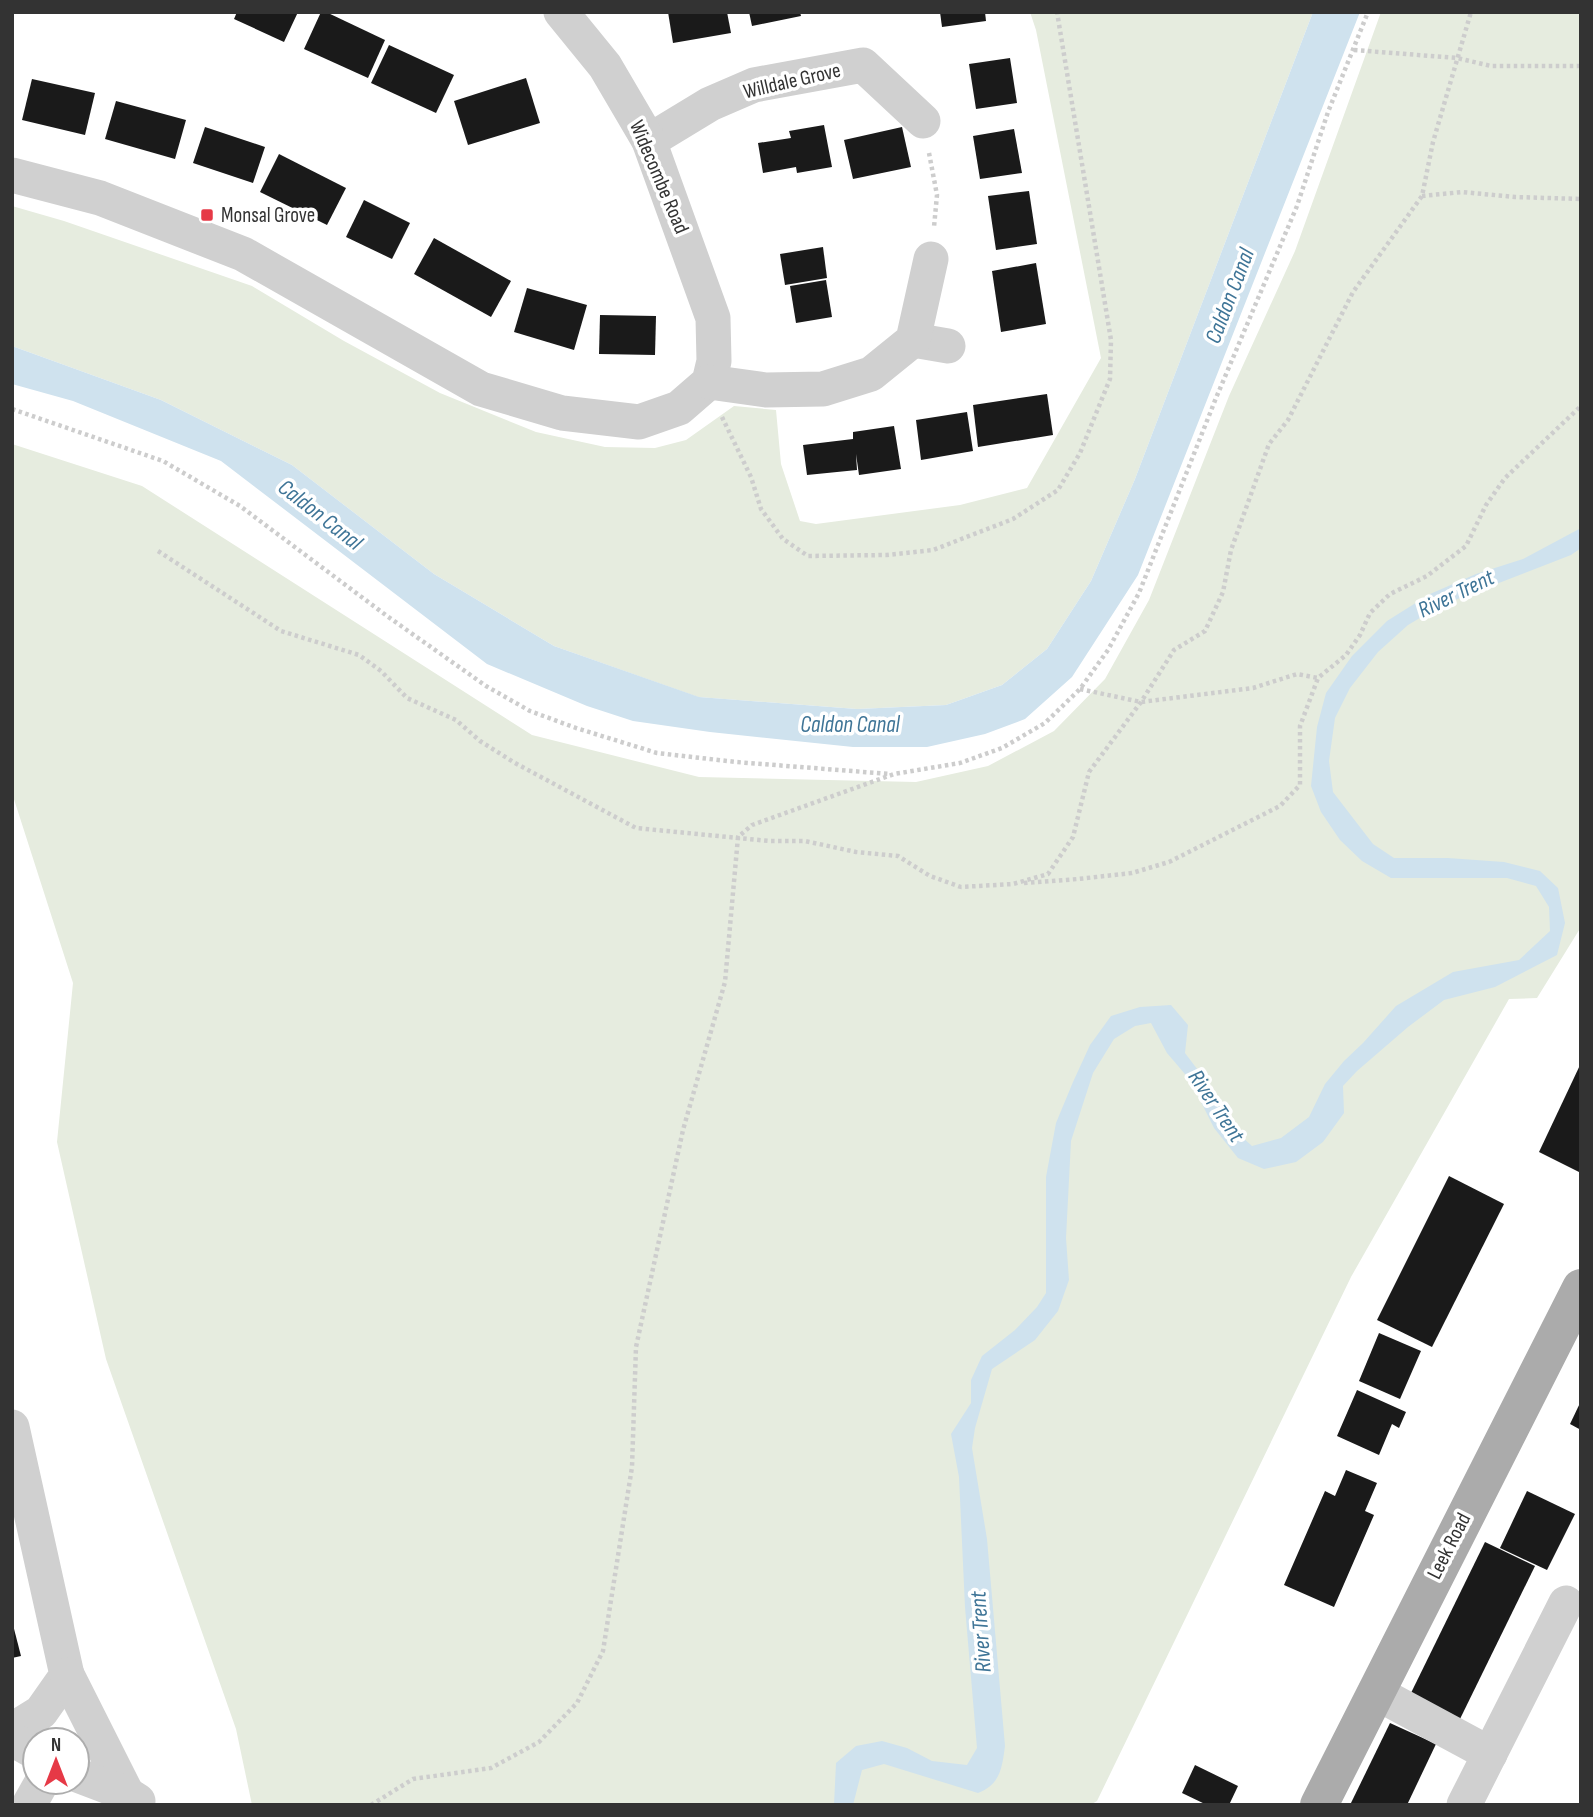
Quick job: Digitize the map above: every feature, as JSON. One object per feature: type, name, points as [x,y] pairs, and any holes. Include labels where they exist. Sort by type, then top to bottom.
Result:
[{"type":"main road","name":"Leek Road","points":[[1319,1805],[1581,1288]]},
{"type":"street","name":"Widecombe Road","points":[[561,12],[605,66],[649,141],[713,318],[714,360],[705,385]]},
{"type":"street","name":"Willdale Grove","points":[[649,141],[710,104],[754,85],[871,54],[923,121]]},
{"type":"street","points":[[12,176],[100,198],[243,254],[481,389],[562,413],[639,422],[679,408],[705,385],[766,390],[822,389],[871,374],[913,340],[931,259]]},
{"type":"street","points":[[913,340],[948,346]]},
{"type":"street","points":[[12,1427],[67,1675],[135,1799]]},
{"type":"street","points":[[1464,1805],[1566,1603]]},
{"type":"street","points":[[12,1730],[41,1712],[67,1675]]},
{"type":"street","points":[[1375,1692],[1490,1754]]},
{"type":"street","points":[[91,1781],[135,1799]]},
{"type":"path","points":[[705,385],[751,477],[761,509],[783,539],[808,556],[887,555],[933,550],[1013,519],[1058,490],[1080,453],[1110,379],[1111,340],[1057,12]]},
{"type":"path","points":[[371,1805],[413,1779],[491,1768],[539,1742],[576,1703],[603,1651],[632,1467],[636,1347],[682,1130],[725,982],[738,837],[752,825],[894,774],[960,763],[1002,748],[1045,723],[1080,689],[1108,650],[1139,593],[1216,398],[1297,206],[1328,112],[1368,12]]},
{"type":"path","points":[[1013,884],[1048,874],[1073,837],[1089,772],[1141,702],[1174,650],[1205,631],[1223,592],[1231,550],[1269,444],[1287,420],[1353,292],[1422,196],[1433,142],[1471,12]]},
{"type":"path","points":[[1354,50],[1457,58],[1491,66],[1581,66]]},
{"type":"path","points":[[923,121],[937,195],[931,259]]},
{"type":"path","points":[[1422,196],[1462,192],[1581,199]]},
{"type":"path","points":[[158,551],[281,631],[359,655],[381,671],[407,698],[456,720],[480,741],[515,763],[636,828],[769,841],[805,841],[856,852],[898,856],[930,876],[961,887],[1078,880],[1132,873],[1169,862],[1280,806],[1300,785],[1300,726],[1318,678],[1346,655],[1360,635],[1370,613],[1390,594],[1427,576],[1466,546],[1486,505],[1505,478],[1581,406]]},
{"type":"path","points":[[12,410],[150,456],[174,467],[240,506],[486,686],[530,710],[576,728],[657,753],[894,774]]},
{"type":"path","points":[[1080,689],[1141,702],[1252,688],[1297,674],[1318,678]]},
{"type":"shaded area","points":[[1030,12],[1313,12],[1135,479],[1091,581],[1047,649],[1002,685],[946,705],[857,709],[698,697],[554,646],[434,574],[292,465],[161,400],[12,346],[12,206],[64,221],[252,286],[344,341],[440,393],[536,432],[605,447],[655,448],[686,440],[734,406],[776,410],[781,464],[800,521],[816,524],[960,505],[1027,488],[1101,358],[1036,30]]},
{"type":"shaded area","points":[[1381,12],[1581,12],[1581,927],[1537,998],[1509,999],[1351,1277],[1097,1801],[1090,1805],[252,1805],[236,1729],[106,1359],[57,1142],[73,983],[12,793],[12,444],[142,486],[532,735],[699,777],[916,782],[988,766],[1054,731],[1105,679],[1149,600],[1229,396],[1295,251]]},
{"type":"water","name":"Caldon Canal","points":[[1313,12],[1360,12],[1138,575],[1072,677],[1025,719],[985,734],[927,747],[853,747],[633,721],[587,706],[487,664],[221,461],[73,401],[12,384],[12,346],[161,400],[292,465],[434,574],[554,646],[699,697],[857,709],[946,705],[1002,685],[1047,649],[1091,581],[1135,479]]},
{"type":"water","name":"River Trent","points":[[1581,528],[1581,548],[1571,555],[1442,605],[1408,625],[1378,652],[1350,688],[1335,718],[1329,761],[1333,792],[1373,844],[1394,858],[1504,862],[1540,871],[1558,888],[1565,923],[1557,955],[1495,987],[1444,1000],[1408,1027],[1343,1086],[1344,1113],[1323,1142],[1296,1162],[1264,1169],[1238,1158],[1214,1128],[1190,1080],[1167,1053],[1151,1023],[1135,1026],[1114,1039],[1093,1073],[1071,1141],[1066,1238],[1069,1280],[1058,1311],[1035,1340],[992,1369],[975,1428],[972,1448],[987,1539],[1005,1746],[999,1774],[992,1785],[978,1793],[884,1764],[862,1770],[853,1805],[834,1805],[836,1763],[856,1746],[882,1741],[907,1748],[932,1761],[967,1765],[977,1748],[965,1607],[959,1477],[951,1434],[971,1403],[971,1380],[982,1356],[1015,1330],[1046,1293],[1046,1177],[1056,1123],[1090,1045],[1111,1016],[1140,1007],[1171,1005],[1188,1025],[1185,1053],[1213,1090],[1242,1137],[1252,1146],[1281,1138],[1309,1117],[1325,1084],[1396,1006],[1453,972],[1519,960],[1550,931],[1549,907],[1536,886],[1507,878],[1391,878],[1362,861],[1340,840],[1321,812],[1311,786],[1317,727],[1326,693],[1352,656],[1387,621],[1430,594],[1476,574],[1523,559]]},
{"type":"building","points":[[237,12],[298,12],[284,42],[234,19]]},
{"type":"building","points":[[321,12],[385,40],[368,78],[304,49]]},
{"type":"building","points":[[668,12],[727,12],[731,33],[673,43]]},
{"type":"building","points":[[749,12],[800,12],[801,16],[752,26]]},
{"type":"building","points":[[940,12],[985,12],[986,21],[942,27]]},
{"type":"building","points":[[389,45],[454,75],[436,113],[371,83]]},
{"type":"building","points":[[1010,58],[1017,103],[976,109],[969,64]]},
{"type":"building","points":[[526,78],[540,123],[468,145],[454,101]]},
{"type":"building","points":[[32,79],[95,93],[85,135],[22,120]]},
{"type":"building","points":[[116,101],[186,120],[175,159],[105,139]]},
{"type":"building","points":[[824,125],[832,167],[797,173],[796,167],[763,173],[758,143],[791,138],[789,131]]},
{"type":"building","points":[[205,127],[265,147],[253,183],[193,163]]},
{"type":"building","points":[[902,127],[911,167],[853,179],[844,140]]},
{"type":"building","points":[[1014,129],[1022,173],[980,179],[973,136]]},
{"type":"building","points":[[279,154],[346,188],[327,225],[260,192]]},
{"type":"building","points":[[1029,191],[1037,244],[996,250],[988,196]]},
{"type":"building","points":[[364,200],[410,223],[392,259],[346,237]]},
{"type":"building","points":[[434,238],[511,281],[491,317],[414,274]]},
{"type":"building","points":[[823,247],[827,278],[785,285],[780,254]]},
{"type":"building","points":[[1036,263],[1046,324],[1001,332],[992,271]]},
{"type":"building","points":[[826,280],[832,317],[796,323],[790,286]]},
{"type":"building","points":[[527,288],[587,305],[574,350],[514,332]]},
{"type":"building","points":[[600,315],[656,316],[655,355],[599,354]]},
{"type":"building","points":[[1047,394],[1053,435],[978,447],[973,405]]},
{"type":"building","points":[[967,412],[973,451],[921,460],[916,420]]},
{"type":"building","points":[[894,426],[901,469],[859,475],[856,454],[857,470],[807,475],[803,445],[853,439],[853,432]]},
{"type":"building","points":[[1581,1063],[1581,1173],[1539,1152]]},
{"type":"building","points":[[1449,1176],[1504,1204],[1432,1347],[1377,1320]]},
{"type":"building","points":[[1379,1333],[1421,1351],[1400,1399],[1359,1381]]},
{"type":"building","points":[[1357,1390],[1406,1412],[1399,1428],[1392,1424],[1379,1455],[1337,1436]]},
{"type":"building","points":[[1581,1401],[1581,1430],[1570,1424]]},
{"type":"building","points":[[1346,1470],[1377,1483],[1365,1511],[1374,1515],[1334,1607],[1284,1585],[1325,1491],[1335,1496]]},
{"type":"building","points":[[1527,1491],[1575,1514],[1547,1570],[1500,1548]]},
{"type":"building","points":[[1485,1542],[1535,1566],[1459,1721],[1409,1697]]},
{"type":"building","points":[[12,1621],[21,1656],[12,1658]]},
{"type":"building","points":[[1390,1723],[1436,1744],[1407,1805],[1350,1805]]},
{"type":"building","points":[[1195,1765],[1238,1786],[1229,1805],[1207,1805],[1182,1793]]},
{"type":"place","name":"Monsal Grove","points":[[207,215]]}]
